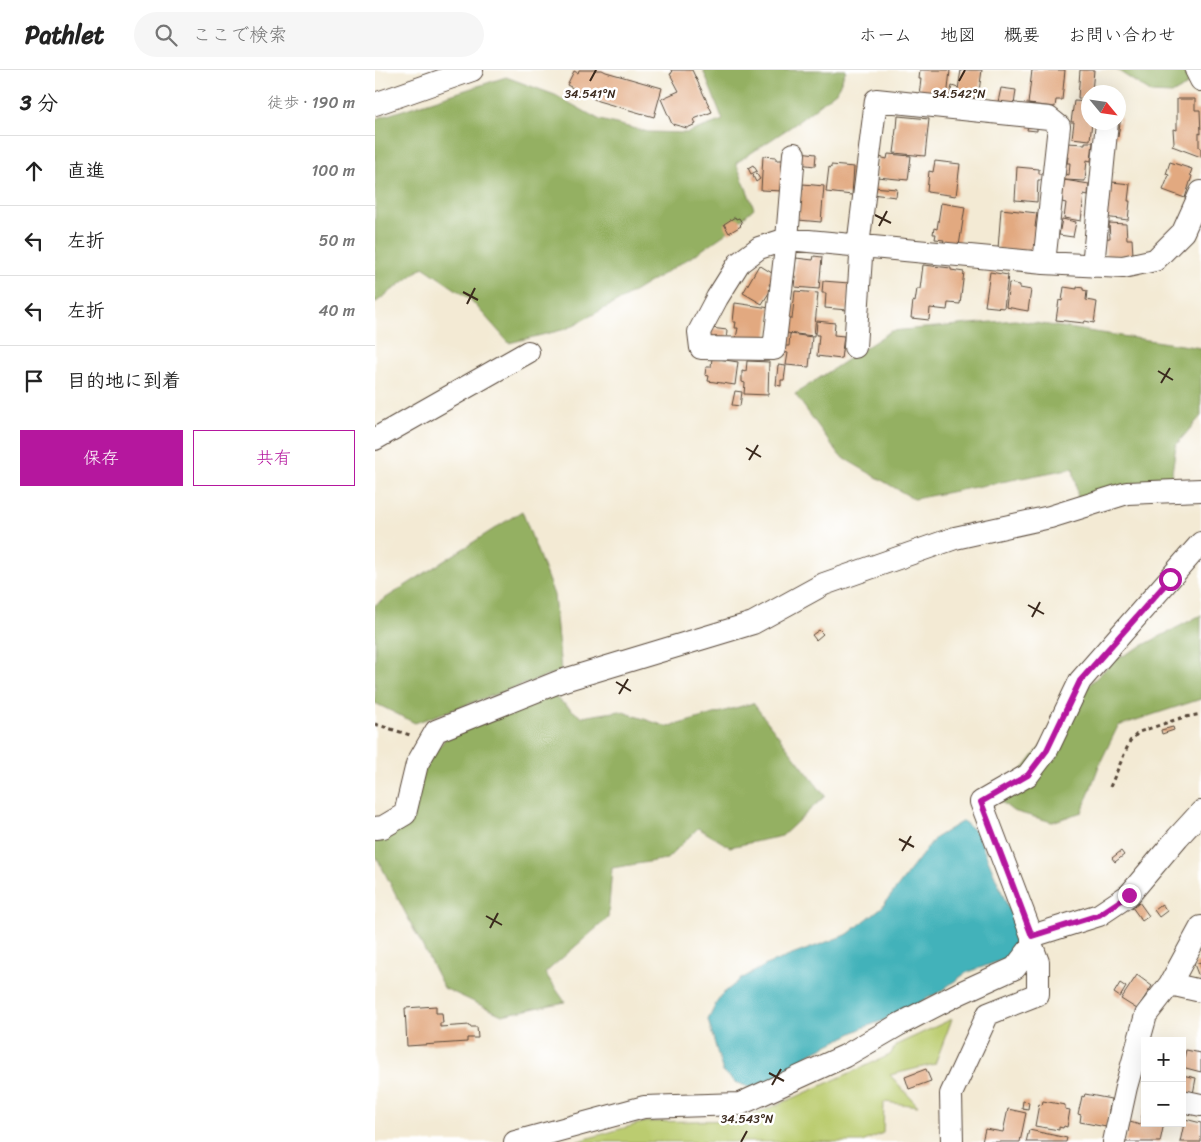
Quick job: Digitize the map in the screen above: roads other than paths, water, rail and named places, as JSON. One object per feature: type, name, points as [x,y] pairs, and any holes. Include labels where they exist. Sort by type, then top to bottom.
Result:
[{"type":"street","points":[[375,104],[473,70]]},
{"type":"street","points":[[1196,70],[1201,80]]},
{"type":"street","points":[[855,347],[861,257],[858,246],[876,100],[1049,118],[1059,126],[1044,263]]},
{"type":"street","points":[[1093,266],[1106,130]]},
{"type":"street","points":[[793,154],[787,239],[774,349],[701,348],[699,332],[739,263],[759,248],[787,239],[1044,263],[1123,267],[1155,260],[1183,232],[1201,192]]},
{"type":"street","points":[[375,439],[528,352]]},
{"type":"street","points":[[375,828],[383,828],[405,814],[417,764],[436,731],[561,681],[753,623],[824,584],[955,538],[1051,517],[1127,493],[1201,490]]},
{"type":"street","points":[[951,1142],[951,1094],[988,1014],[1038,994],[1038,962],[1032,941],[981,802],[1028,775],[1047,750],[1080,681],[1201,543]]},
{"type":"street","points":[[515,1142],[644,1107],[740,1104],[845,1056],[900,1024],[1015,968],[1032,941],[1099,915],[1129,895],[1177,837],[1201,812]]},
{"type":"street","points":[[1114,1142],[1135,1089],[1146,1015],[1170,984],[1201,927]]},
{"type":"street","points":[[1170,984],[1201,991]]},
{"type":"street","points":[[1186,1101],[1201,1105]]},
{"type":"water","points":[[963,821],[977,833],[1018,931],[1013,954],[966,973],[938,993],[806,1056],[796,1070],[751,1088],[735,1082],[723,1072],[708,1020],[720,996],[741,979],[768,964],[848,934],[882,907],[935,838]]}]
